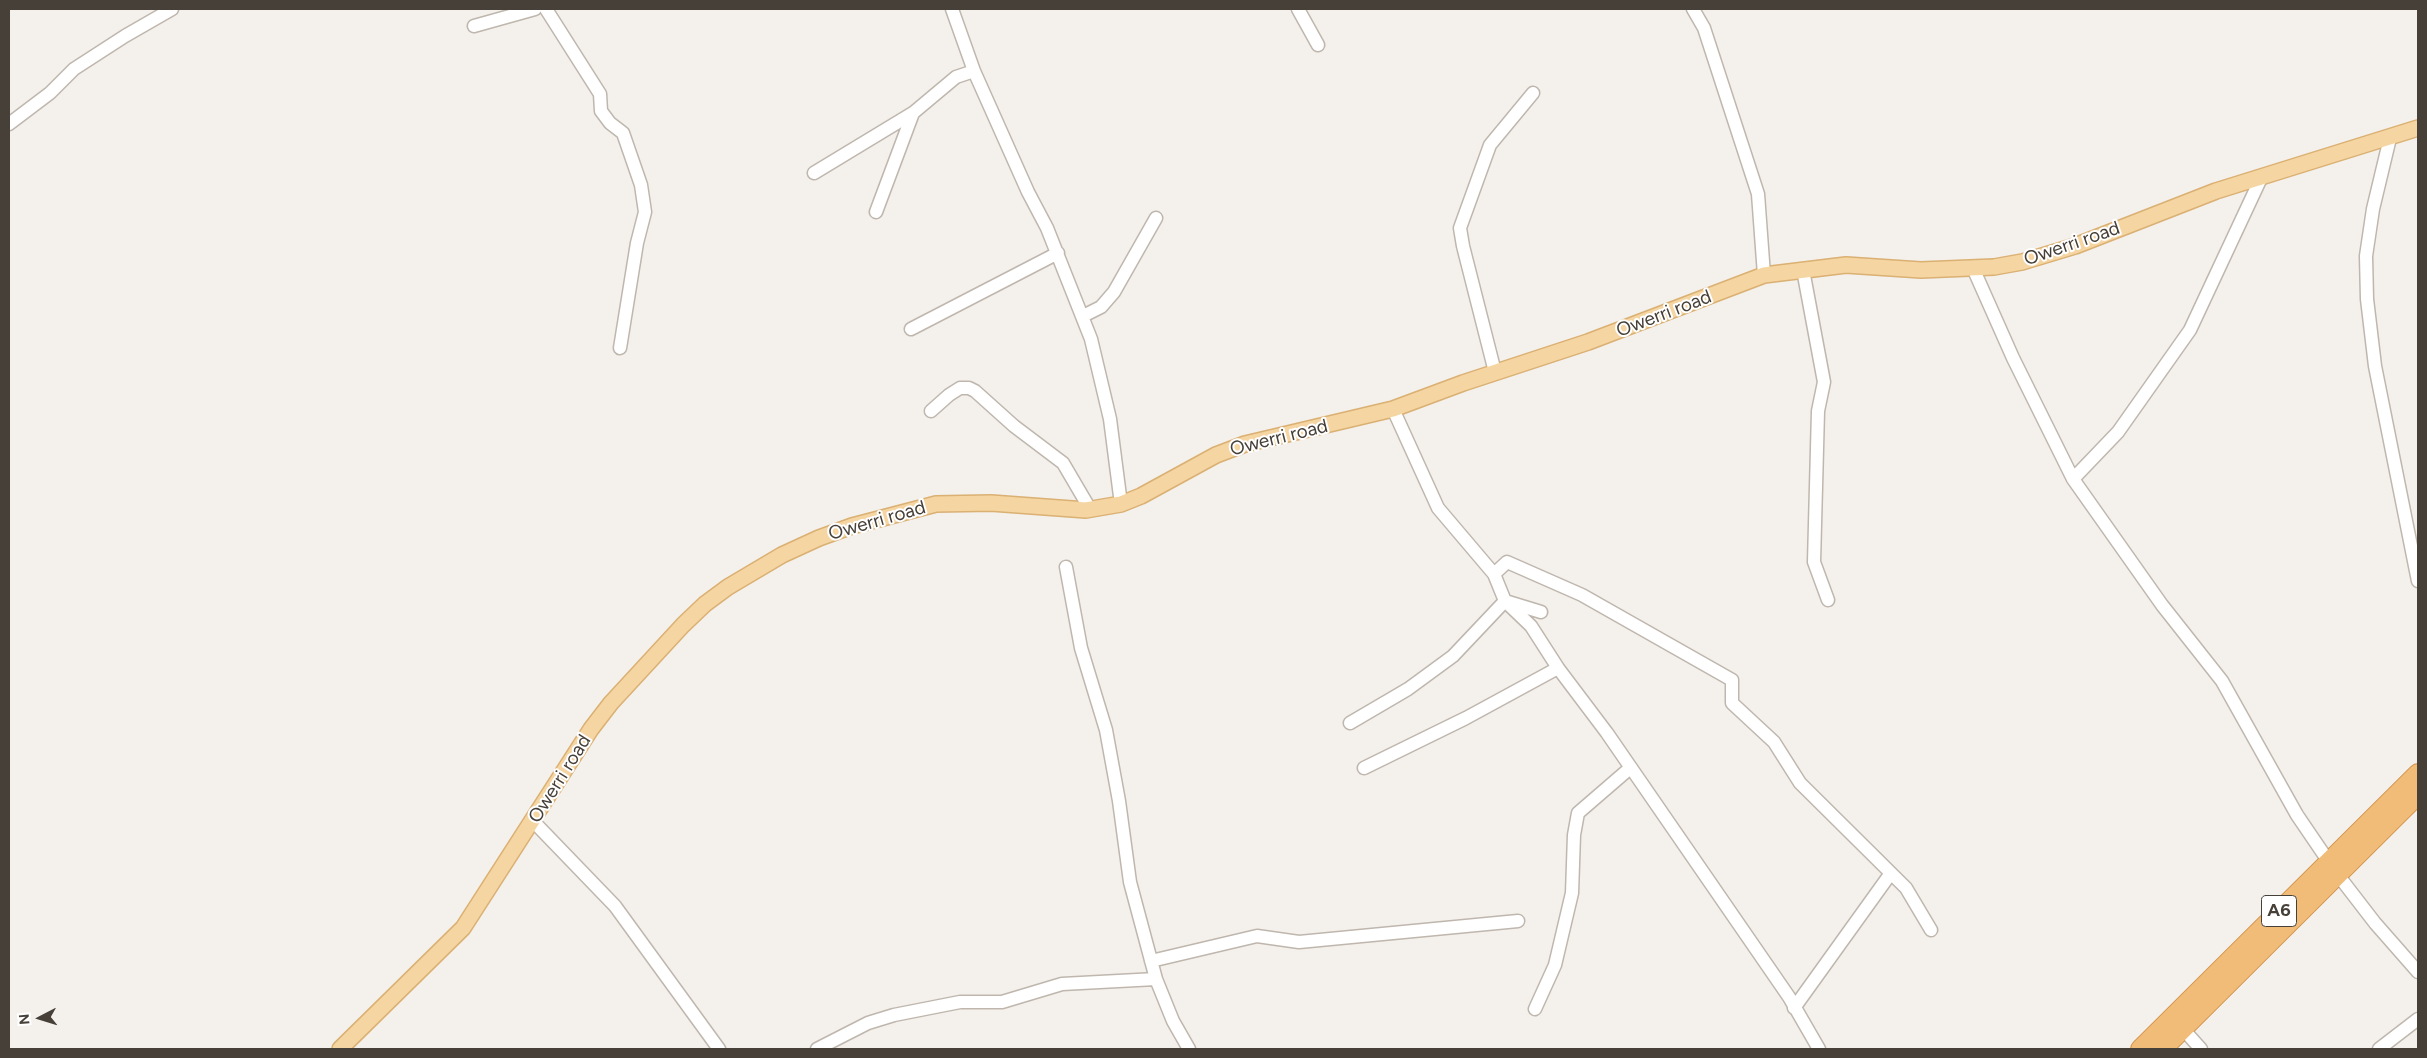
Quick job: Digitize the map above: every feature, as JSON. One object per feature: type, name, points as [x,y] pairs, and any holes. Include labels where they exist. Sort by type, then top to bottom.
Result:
[{"type":"highway","name":"A6","points":[[2163,1049],[2334,869],[2418,773]]},
{"type":"highway","name":"A6","points":[[2140,1049],[2334,869],[2416,802]]},
{"type":"main road","name":"Owerri road","points":[[340,1049],[463,928],[611,703],[705,604],[754,571],[820,538],[852,526],[936,504],[991,502],[1090,509],[1121,504],[1141,496],[1216,455],[1245,444],[1393,409],[1496,372],[1588,342],[1764,275],[1846,266],[1921,270],[2013,264],[2046,256],[2166,209],[2262,176],[2418,128]]},
{"type":"street","points":[[9,124],[50,93],[74,69],[125,36],[172,9]]},
{"type":"street","points":[[474,26],[535,9]]},
{"type":"street","points":[[546,9],[600,94],[601,111],[610,123],[622,133],[641,184],[645,212],[637,243],[620,348]]},
{"type":"street","points":[[952,9],[974,71],[1058,253],[1091,339],[1110,420],[1121,504]]},
{"type":"street","points":[[1298,9],[1318,45]]},
{"type":"street","points":[[1693,9],[1704,28],[1758,194],[1764,275]]},
{"type":"street","points":[[814,173],[913,113],[956,77],[974,71]]},
{"type":"street","points":[[1496,372],[1460,228],[1490,145],[1532,93]]},
{"type":"street","points":[[876,212],[913,113]]},
{"type":"street","points":[[2390,138],[2373,209],[2366,256],[2367,299],[2375,366],[2418,581]]},
{"type":"street","points":[[2073,479],[2118,432],[2190,330],[2262,176]]},
{"type":"street","points":[[1082,316],[1101,306],[1114,292],[1156,218]]},
{"type":"street","points":[[911,329],[1058,253]]},
{"type":"street","points":[[1973,268],[2013,358],[2073,479],[2162,605],[2222,681],[2297,814],[2334,869],[2375,923],[2418,972]]},
{"type":"street","points":[[1803,270],[1824,382],[1818,411],[1814,562],[1828,600]]},
{"type":"street","points":[[932,411],[948,395],[960,388],[969,388],[975,391],[1014,426],[1063,464],[1090,509]]},
{"type":"street","points":[[1393,409],[1438,508],[1494,574],[1505,601],[1531,626],[1558,668],[1607,733],[1629,769],[1789,997],[1819,1049]]},
{"type":"street","points":[[1494,574],[1507,562],[1582,595],[1732,680],[1732,703],[1774,742],[1800,782],[1906,888],[1932,930]]},
{"type":"street","points":[[1066,567],[1080,648],[1106,730],[1119,801],[1130,882],[1156,979],[1173,1021],[1189,1049]]},
{"type":"street","points":[[1505,601],[1541,612]]},
{"type":"street","points":[[1350,723],[1408,689],[1453,656],[1505,601]]},
{"type":"street","points":[[1364,768],[1466,718],[1558,668]]},
{"type":"street","points":[[1535,1009],[1554,965],[1572,893],[1574,836],[1578,813],[1629,769]]},
{"type":"street","points":[[533,820],[615,906],[719,1049]]},
{"type":"street","points":[[1794,1008],[1890,873]]},
{"type":"street","points":[[1151,961],[1257,936],[1298,942],[1518,920]]},
{"type":"street","points":[[817,1049],[868,1023],[894,1015],[960,1002],[1002,1002],[1062,984],[1156,979]]},
{"type":"street","points":[[2379,1049],[2418,1019]]},
{"type":"street","points":[[2183,1029],[2201,1049]]}]
